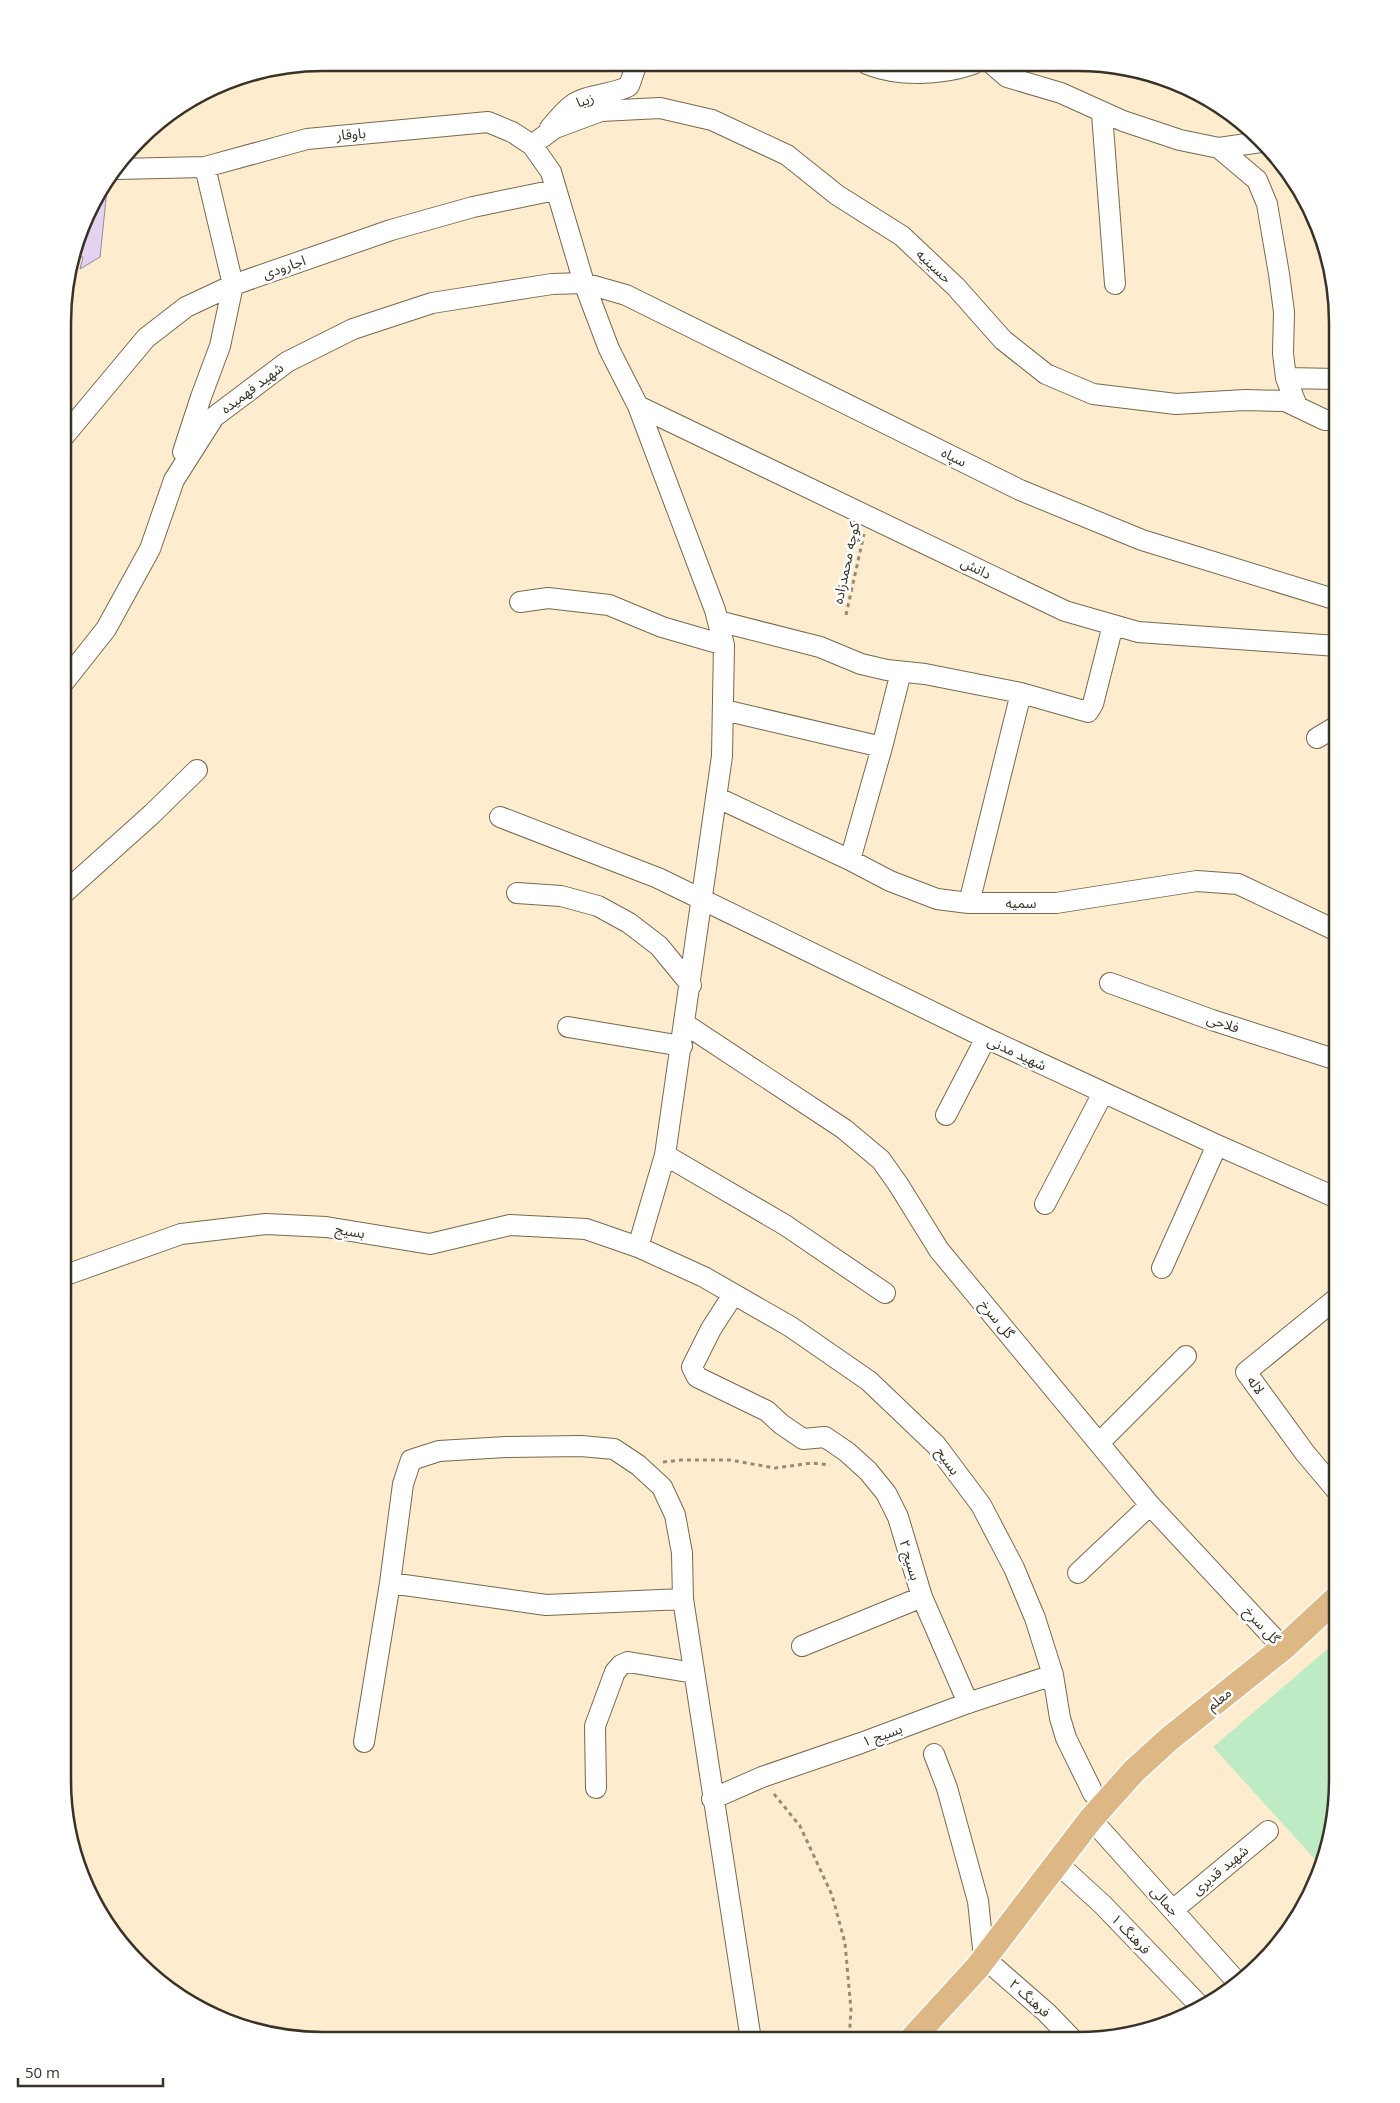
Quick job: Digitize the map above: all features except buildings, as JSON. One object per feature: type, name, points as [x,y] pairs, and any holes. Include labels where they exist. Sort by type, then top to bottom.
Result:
[{"type":"main road","name":"معلم","points":[[918,2032],[984,1958],[1097,1812],[1134,1771],[1170,1739],[1283,1648],[1329,1605]]},
{"type":"street","name":"زیبا","points":[[532,145],[573,104],[602,94],[618,92],[629,86],[634,71]]},
{"type":"street","points":[[903,71],[924,74],[942,71]]},
{"type":"street","points":[[1000,71],[1006,77],[1061,93],[1102,114],[1180,140],[1219,148],[1253,143]]},
{"type":"street","name":"حسینیه","points":[[532,145],[555,128],[601,111],[660,108],[712,120],[787,155],[837,195],[902,236],[956,287],[1003,340],[1046,374],[1093,394],[1176,404],[1245,400],[1285,401],[1329,420]]},
{"type":"street","points":[[1102,114],[1115,284]]},
{"type":"street","name":"باوقار","points":[[124,169],[205,167],[307,139],[488,122],[512,132],[532,145],[551,172],[584,283],[609,349],[638,406],[718,621],[724,645],[722,756],[701,899],[691,985],[665,1155],[638,1247]]},
{"type":"street","points":[[1219,148],[1257,180],[1267,204],[1284,312],[1283,353],[1286,378],[1297,406]]},
{"type":"street","points":[[174,480],[220,346],[233,285],[205,167]]},
{"type":"street","name":"اجارودی","points":[[71,427],[146,338],[186,307],[233,285],[391,230],[474,207],[555,190]]},
{"type":"street","name":"شهید فهمیده","points":[[71,673],[111,621],[150,550],[174,480],[214,417],[287,362],[353,329],[432,303],[552,284],[584,283]]},
{"type":"street","name":"سپاه","points":[[584,283],[626,295],[1020,490],[1142,540],[1329,598]]},
{"type":"street","points":[[1286,378],[1329,379]]},
{"type":"street","name":"دانش","points":[[638,406],[1064,611],[1138,632],[1329,645]]},
{"type":"street","points":[[520,602],[548,598],[610,605],[662,627],[724,645]]},
{"type":"street","points":[[718,621],[820,647],[861,664],[901,672],[925,674],[1021,693],[1088,712],[1092,704],[1113,625]]},
{"type":"street","points":[[850,860],[901,672]]},
{"type":"street","points":[[969,903],[1021,693]]},
{"type":"street","points":[[724,710],[882,747]]},
{"type":"street","points":[[1317,738],[1329,731]]},
{"type":"street","points":[[71,887],[152,814],[197,770]]},
{"type":"street","name":"سمیه","points":[[716,797],[850,860],[890,881],[937,900],[969,903],[1056,903],[1197,881],[1238,884],[1329,927]]},
{"type":"street","name":"شهید مدنی","points":[[500,816],[658,878],[986,1038],[1217,1146],[1329,1195]]},
{"type":"street","points":[[517,893],[561,896],[598,906],[629,924],[659,946],[691,985]]},
{"type":"street","name":"فلاحی","points":[[1110,983],[1212,1020],[1329,1057]]},
{"type":"street","name":"گل سرخ","points":[[685,1024],[844,1129],[881,1160],[939,1250],[1150,1505],[1283,1648]]},
{"type":"street","points":[[568,1027],[682,1046]]},
{"type":"street","points":[[946,1115],[986,1038]]},
{"type":"street","points":[[1045,1204],[1103,1093]]},
{"type":"street","points":[[1162,1268],[1217,1146]]},
{"type":"street","points":[[665,1155],[786,1225],[885,1293]]},
{"type":"street","name":"بسیج","points":[[71,1273],[181,1234],[266,1224],[326,1227],[430,1244],[510,1225],[586,1229],[638,1247]]},
{"type":"street","name":"بسیح","points":[[638,1247],[704,1277],[791,1327],[869,1381],[936,1444],[980,1505],[1014,1568],[1035,1618],[1053,1675],[1060,1718],[1066,1738],[1093,1793],[1097,1812]]},
{"type":"street","name":"بسیج ۲","points":[[733,1294],[711,1329],[692,1367],[697,1377],[767,1411],[802,1439],[825,1437],[868,1470],[886,1493],[898,1517],[922,1597],[968,1703]]},
{"type":"street","name":"لاله","points":[[1329,1305],[1246,1372],[1305,1453],[1329,1482]]},
{"type":"street","points":[[1099,1443],[1186,1356]]},
{"type":"street","points":[[364,1742],[404,1484],[411,1460],[446,1450],[506,1446],[581,1446],[614,1450],[638,1465],[662,1487],[675,1515],[682,1553],[683,1599],[712,1799],[750,2032]]},
{"type":"street","points":[[1078,1573],[1150,1505]]},
{"type":"street","points":[[390,1583],[546,1605],[683,1599]]},
{"type":"street","points":[[802,1646],[922,1597]]},
{"type":"street","points":[[596,1788],[595,1726],[614,1672],[621,1665],[628,1662],[694,1673]]},
{"type":"street","name":"بسیج ۱","points":[[712,1799],[762,1777],[968,1703],[1053,1675]]},
{"type":"street","points":[[934,1754],[947,1788],[978,1901],[984,1958]]},
{"type":"street","name":"جمالی","points":[[1097,1812],[1173,1910],[1233,1977]]},
{"type":"street","name":"شهید قدیری","points":[[1173,1910],[1268,1831]]},
{"type":"street","name":"فرهنگ ۱","points":[[1057,1863],[1103,1905],[1196,2002]]},
{"type":"street","name":"فرهنگ ۲","points":[[984,1958],[1047,2013],[1065,2032]]},
{"type":"path","name":"کوچه محمدزاده","points":[[846,615],[868,516]]},
{"type":"path","points":[[638,1465],[682,1460],[730,1460],[776,1468],[812,1462],[831,1465]]},
{"type":"path","points":[[762,1777],[800,1826],[832,1895],[845,1943],[851,2010],[850,2032]]},
{"type":"green space","points":[[1329,1648],[1329,1780],[1327,1813],[1315,1860],[1213,1747]]}]
